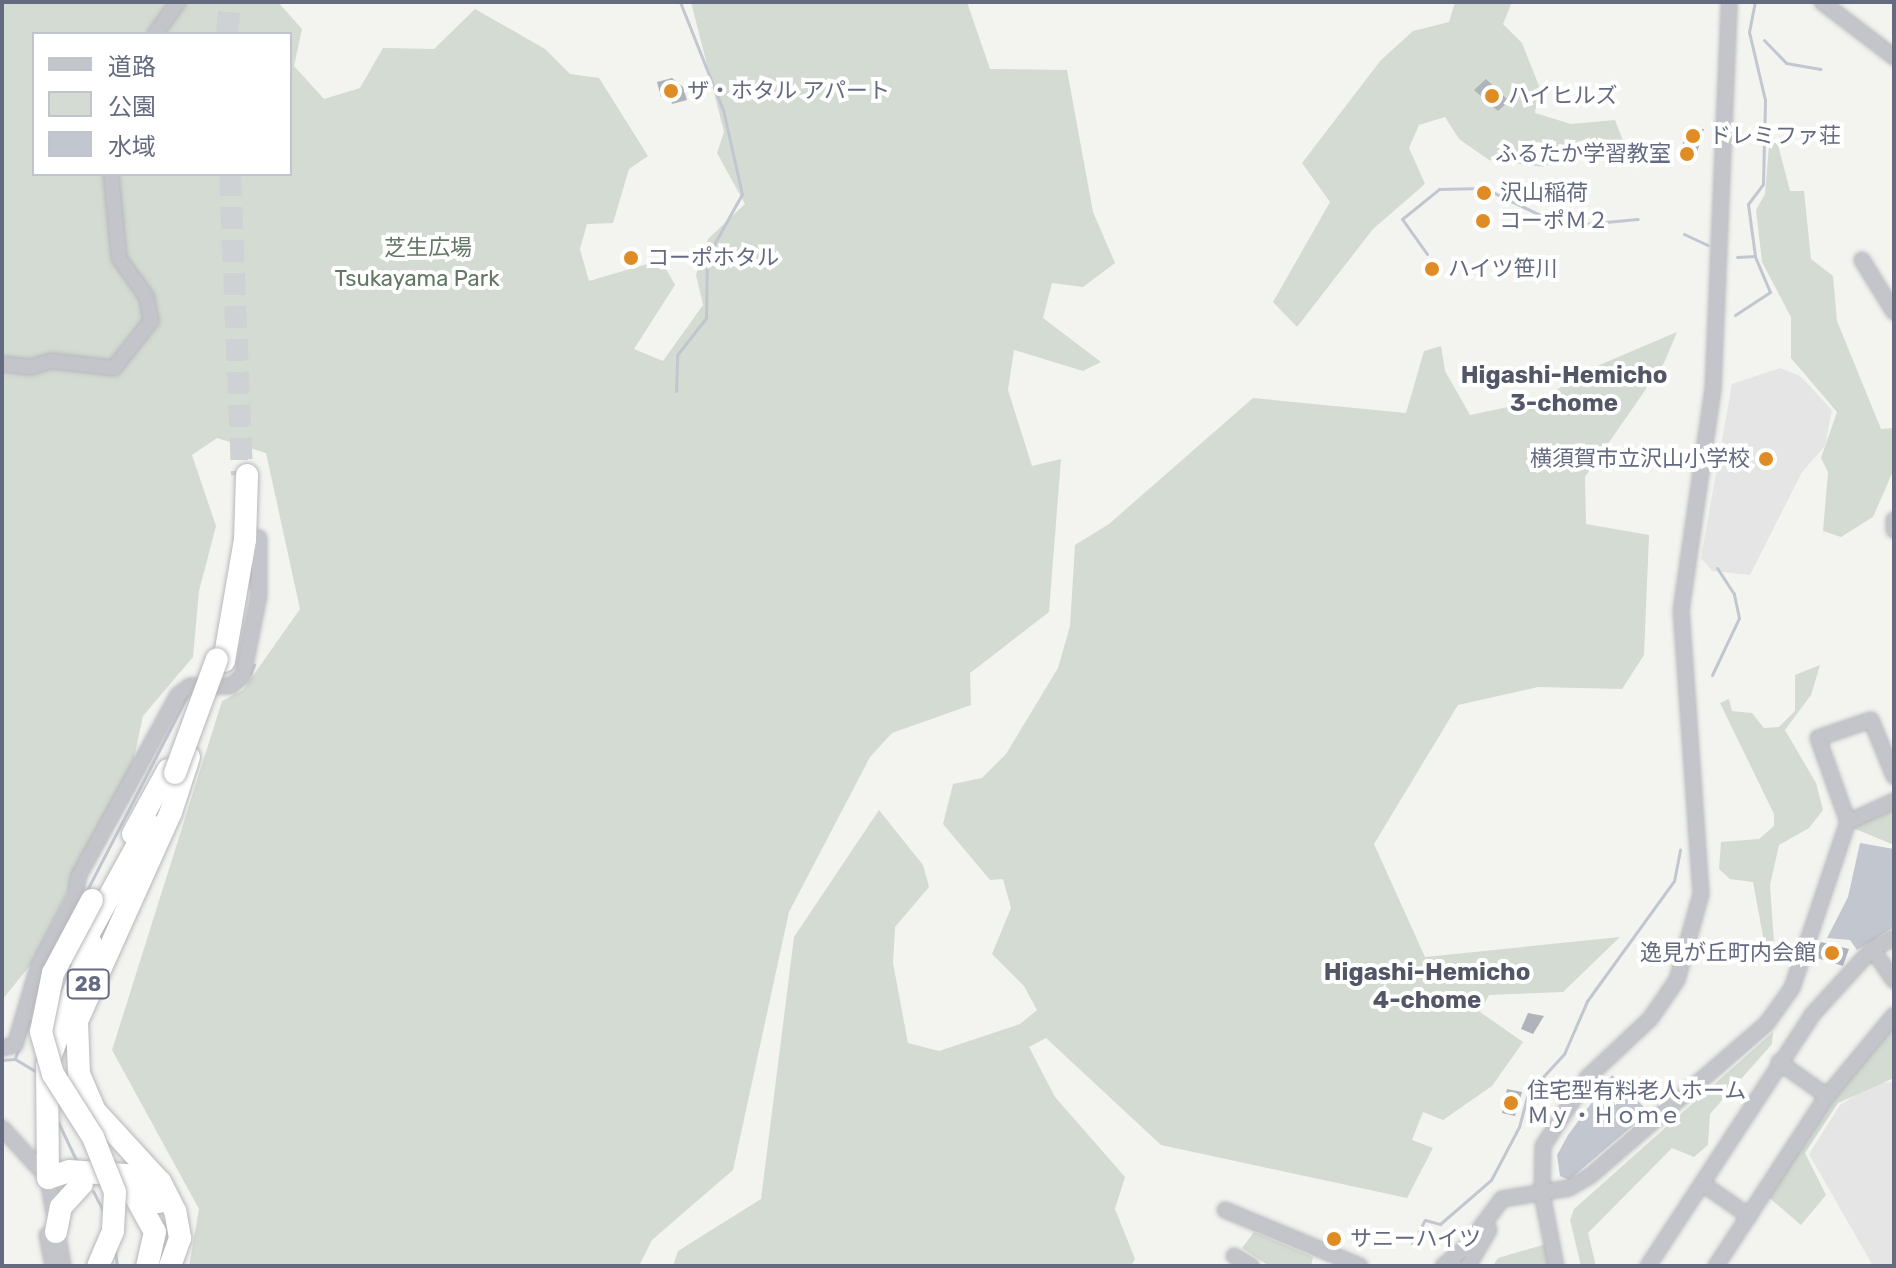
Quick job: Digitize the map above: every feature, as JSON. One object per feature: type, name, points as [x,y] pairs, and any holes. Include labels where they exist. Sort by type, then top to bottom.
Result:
[{"type":"highway","name":"28","points":[[170,1266],[180,1238],[175,1211],[160,1182],[95,1111],[79,1074],[77,1021],[220,660],[241,577],[245,475]]},
{"type":"highway","name":"28","points":[[98,1266],[113,1231],[115,1192],[93,1137],[53,1074],[41,1032],[53,973],[92,900],[179,770]]},
{"type":"highway","points":[[43,1176],[40,1090],[66,977],[179,770]]},
{"type":"highway","points":[[43,1176],[102,1170],[145,1187],[166,1217],[159,1266]]},
{"type":"highway","points":[[43,1176],[82,1184],[124,1187],[139,1198],[155,1232],[147,1266]]},
{"type":"highway","points":[[56,1232],[61,1207],[82,1184]]},
{"type":"street","points":[[156,32],[178,2]]},
{"type":"street","points":[[1556,1266],[1542,1194],[1540,1161],[1555,1122],[1588,1077],[1663,1000],[1697,921],[1701,867],[1681,600],[1713,390],[1729,2]]},
{"type":"street","points":[[1822,2],[1894,57]]},
{"type":"street","points":[[2,364],[31,367],[51,361],[114,368],[151,321],[146,296],[119,258],[111,176]]},
{"type":"street","points":[[1862,260],[1894,312]]},
{"type":"street","points":[[1894,520],[1894,530]]},
{"type":"street","points":[[2,1048],[15,1045],[38,967],[76,894],[78,877],[178,695],[190,686],[231,686],[243,676],[259,595],[259,538]]},
{"type":"street","points":[[1443,1266],[1467,1246],[1502,1199],[1542,1194],[1590,1176],[1781,1007],[1848,822],[1818,738],[1871,720],[1887,734],[1894,776]]},
{"type":"street","points":[[1848,822],[1894,801]]},
{"type":"street","points":[[1648,1266],[1779,1062],[1872,949],[1894,938]]},
{"type":"street","points":[[1872,949],[1894,980]]},
{"type":"street","points":[[1716,1266],[1827,1096],[1894,1015]]},
{"type":"street","points":[[1779,1062],[1827,1096]]},
{"type":"street","points":[[2,1128],[43,1176],[63,1266]]},
{"type":"street","points":[[43,1176],[53,1266]]},
{"type":"street","points":[[1703,1184],[1749,1216]]},
{"type":"street","points":[[1468,1266],[1514,1198]]},
{"type":"street","points":[[1225,1210],[1360,1266]]},
{"type":"street","points":[[1234,1256],[1251,1266]]},
{"type":"shaded area","name":"横須賀市立沢山小学校","points":[[1780,368],[1800,376],[1832,410],[1825,446],[1802,472],[1750,575],[1712,571],[1701,558],[1732,384]]},
{"type":"shaded area","points":[[1894,1082],[1894,1266],[1873,1266],[1809,1154],[1840,1105],[1875,1083]]},
{"type":"green space","points":[[2,2],[278,2],[302,29],[294,66],[324,99],[360,88],[383,48],[434,49],[475,9],[545,49],[570,74],[599,78],[648,156],[629,169],[613,223],[587,224],[580,249],[589,281],[661,260],[675,285],[634,349],[663,361],[703,305],[696,275],[708,239],[745,204],[717,153],[724,132],[691,2],[967,2],[990,69],[1067,70],[1093,212],[1115,263],[1083,287],[1052,283],[1043,318],[1101,362],[1083,371],[1014,350],[1008,390],[1032,466],[1061,459],[1049,612],[970,673],[971,705],[892,733],[870,757],[789,912],[733,1170],[652,1240],[639,1266],[189,1266],[199,1209],[112,1050],[222,701],[243,690],[300,609],[266,453],[217,438],[192,455],[216,526],[199,591],[193,657],[143,716],[133,763],[32,963],[2,1000]]},
{"type":"green space","points":[[1455,2],[1512,2],[1503,24],[1522,43],[1539,86],[1535,113],[1571,124],[1615,120],[1628,153],[1564,155],[1544,167],[1489,160],[1459,139],[1445,117],[1419,125],[1409,148],[1425,184],[1373,229],[1297,327],[1273,302],[1330,202],[1302,163],[1381,60],[1413,31],[1449,22]]},
{"type":"green space","points":[[1777,141],[1790,191],[1804,191],[1811,259],[1833,276],[1837,321],[1881,429],[1894,428],[1894,469],[1873,517],[1841,537],[1823,531],[1828,472],[1821,458],[1837,412],[1791,358],[1791,317],[1762,262],[1756,210],[1765,194],[1769,145]]},
{"type":"green space","points":[[1677,332],[1664,363],[1585,477],[1586,524],[1649,535],[1644,655],[1622,689],[1538,687],[1458,705],[1374,844],[1425,957],[1620,937],[1563,992],[1489,995],[1480,1012],[1523,1042],[1492,1086],[1443,1120],[1423,1112],[1412,1140],[1433,1148],[1407,1198],[1161,1145],[1046,1038],[1029,1047],[1055,1097],[1125,1177],[1115,1209],[1135,1259],[1131,1266],[673,1266],[678,1251],[761,1199],[794,937],[879,810],[923,865],[929,887],[895,927],[893,963],[908,1043],[939,1051],[1020,1024],[1037,1010],[1024,986],[992,954],[1011,908],[1003,879],[990,880],[943,824],[953,784],[982,778],[1006,754],[1058,668],[1070,626],[1075,545],[1109,524],[1253,398],[1406,413],[1424,351],[1441,346],[1445,371],[1470,415],[1542,400],[1583,372]]},
{"type":"green space","points":[[1820,665],[1811,695],[1785,730],[1816,783],[1823,810],[1809,828],[1779,845],[1770,885],[1775,956],[1767,958],[1753,882],[1730,879],[1719,869],[1721,842],[1759,839],[1774,826],[1774,814],[1720,703],[1729,699],[1732,711],[1752,713],[1764,728],[1779,727],[1795,711],[1795,675]]},
{"type":"green space","points":[[1894,806],[1894,845],[1853,828],[1862,819]]},
{"type":"green space","points":[[1894,1024],[1894,1078],[1838,1103],[1805,1153],[1826,1195],[1801,1225],[1766,1195],[1821,1111]]},
{"type":"green space","points":[[1773,1032],[1772,1044],[1710,1114],[1708,1145],[1694,1157],[1672,1148],[1588,1233],[1596,1266],[1581,1266],[1570,1220],[1574,1209]]},
{"type":"green space","points":[[1254,1232],[1313,1257],[1311,1266],[1269,1266],[1242,1248]]},
{"type":"green space","points":[[1546,1244],[1550,1266],[1493,1266],[1498,1258]]},
{"type":"water","points":[[1860,843],[1894,849],[1894,927],[1857,950],[1850,940],[1827,938],[1848,897]]},
{"type":"water","points":[[1612,1075],[1649,1112],[1569,1180],[1560,1176],[1557,1155]]},
{"type":"building","name":"ザ・ホタル アパート","points":[[672,78],[683,87],[687,100],[672,104],[670,94],[661,97],[657,82]]},
{"type":"building","name":"ハイヒルズ","points":[[1486,79],[1509,101],[1498,111],[1474,90]]},
{"type":"building","points":[[1687,129],[1704,129],[1694,163],[1678,159]]},
{"type":"building","name":"逸見が丘町内会館","points":[[1821,942],[1849,949],[1843,966],[1814,957]]},
{"type":"building","points":[[1528,1013],[1544,1016],[1533,1034],[1521,1029]]},
{"type":"building","name":"住宅型有料老人ホーム Ｍｙ・Ｈｏｍｅ","points":[[1507,1089],[1522,1092],[1515,1116],[1502,1113]]},
{"type":"waterway","points":[[676,391],[677,355],[706,318],[707,257],[742,194],[723,110],[680,2]]},
{"type":"waterway","points":[[1735,315],[1770,292],[1755,256],[1748,204],[1763,184],[1765,100],[1749,32],[1755,2]]},
{"type":"waterway","points":[[1764,40],[1786,63],[1820,69]]},
{"type":"waterway","points":[[1427,254],[1402,219],[1439,189],[1484,188],[1563,226],[1638,219]]},
{"type":"waterway","points":[[1684,234],[1708,245]]},
{"type":"waterway","points":[[1737,257],[1755,256]]},
{"type":"waterway","points":[[1712,675],[1739,618],[1734,594],[1717,568]]},
{"type":"waterway","points":[[250,674],[254,665]]},
{"type":"waterway","points":[[86,892],[187,696]]},
{"type":"waterway","points":[[1412,1244],[1425,1220],[1440,1224],[1491,1180],[1519,1127],[1528,1093],[1564,1054],[1587,1001],[1674,881],[1680,850]]},
{"type":"waterway","points":[[15,1058],[29,1021]]},
{"type":"waterway","points":[[2,1060],[15,1059],[38,1073]]},
{"type":"waterway","points":[[58,1122],[77,1162]]},
{"type":"waterway","points":[[93,1191],[104,1213]]},
{"type":"waterway","points":[[115,1250],[117,1266]]},
{"type":"tunnel","points":[[227,32],[230,2]]},
{"type":"tunnel","points":[[230,176],[242,475]]},
{"type":"place","name":"ザ・ホタル アパート","points":[[671,91]]},
{"type":"place","name":"ハイヒルズ","points":[[1492,96]]},
{"type":"place","name":"ドレミファ荘","points":[[1693,136]]},
{"type":"place","name":"ふるたか学習教室","points":[[1687,154]]},
{"type":"place","name":"沢山稲荷","points":[[1484,193]]},
{"type":"place","name":"コーポＭ２","points":[[1483,221]]},
{"type":"place","name":"コーポホタル","points":[[631,258]]},
{"type":"place","name":"ハイツ笹川","points":[[1432,269]]},
{"type":"place","name":"横須賀市立沢山小学校","points":[[1766,459]]},
{"type":"place","name":"逸見が丘町内会館","points":[[1832,953]]},
{"type":"place","name":"住宅型有料老人ホーム Ｍｙ・Ｈｏｍｅ","points":[[1511,1103]]},
{"type":"place","name":"サニーハイツ","points":[[1334,1239]]},
{"type":"district","name":"Higashi-Hemicho 3-chome","points":[[1564,390]]},
{"type":"district","name":"Higashi-Hemicho 4-chome","points":[[1427,987]]},
{"type":"park label","name":"芝生広場","points":[[428,248]]},
{"type":"park label","name":"Tsukayama Park","points":[[417,279]]}]
